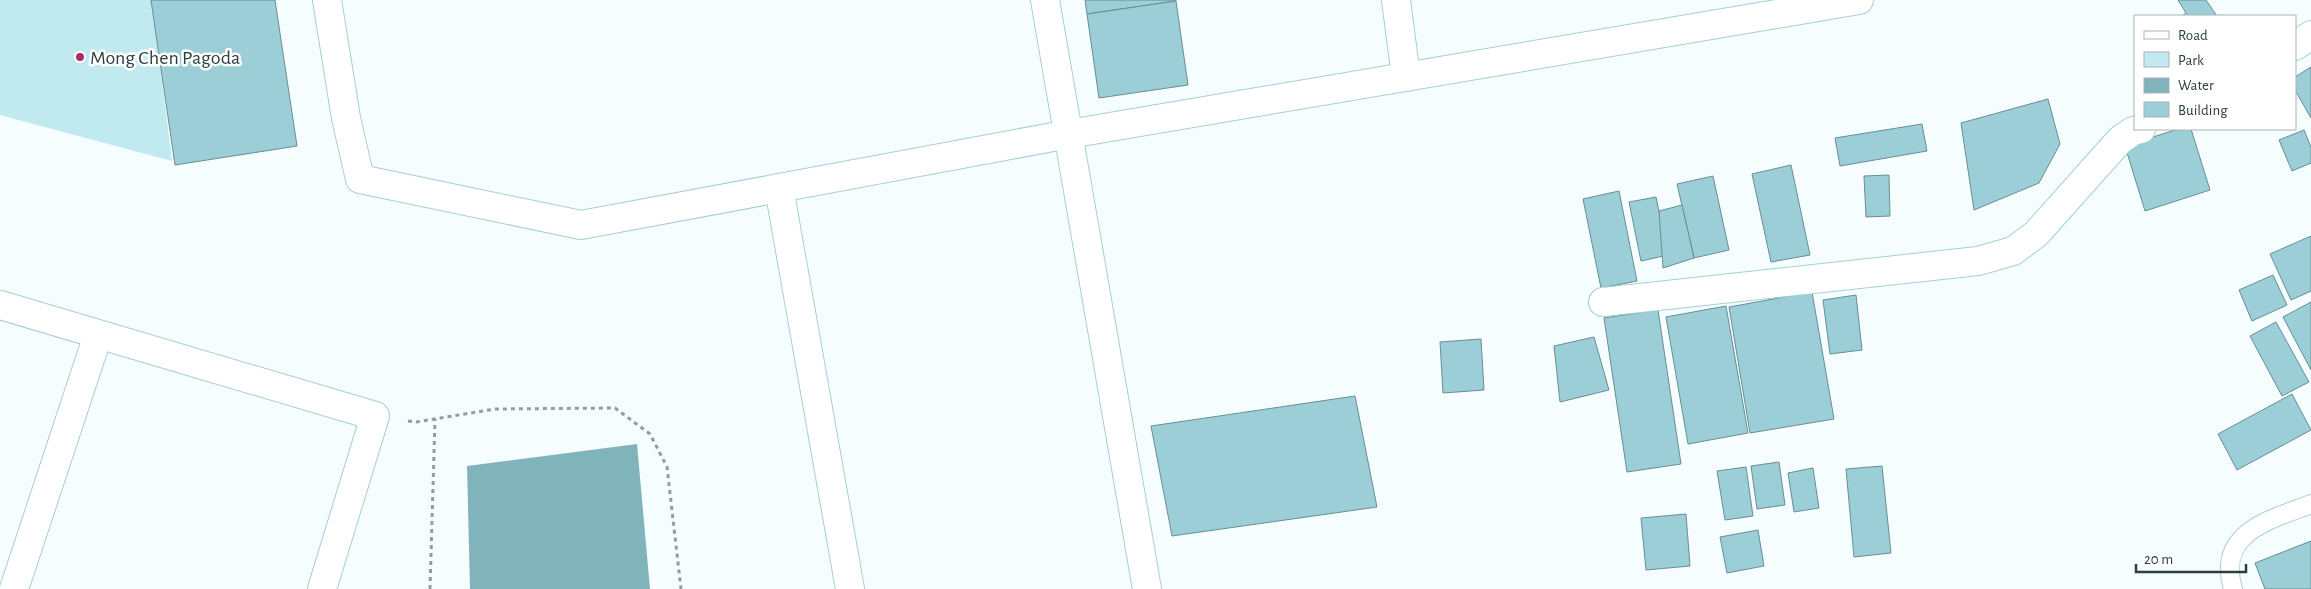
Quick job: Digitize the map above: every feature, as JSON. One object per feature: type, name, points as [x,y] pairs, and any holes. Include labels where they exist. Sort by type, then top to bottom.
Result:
[{"type":"street","points":[[327,0],[346,118],[360,178],[581,225],[1069,134],[1859,0]]},
{"type":"street","points":[[1045,0],[1147,589]]},
{"type":"street","points":[[1396,0],[1406,77]]},
{"type":"street","points":[[2296,45],[2311,35]]},
{"type":"street","points":[[1603,302],[1978,261],[2013,251],[2036,234],[2120,140],[2138,130]]},
{"type":"street","points":[[779,188],[850,589]]},
{"type":"street","points":[[0,305],[376,416],[322,589]]},
{"type":"street","points":[[14,589],[98,335]]},
{"type":"lane","points":[[2233,589],[2229,576],[2231,553],[2238,541],[2262,523],[2311,504]]},
{"type":"path","points":[[376,416],[416,422],[495,409],[616,408],[650,434],[667,467],[681,589]]},
{"type":"path","points":[[430,589],[435,418]]},
{"type":"green space","name":"Mong Chen Pagoda","points":[[0,0],[152,0],[172,161],[0,115]]},
{"type":"water","points":[[637,444],[650,589],[470,589],[467,466]]},
{"type":"building","points":[[151,0],[275,0],[297,146],[175,165]]},
{"type":"building","points":[[1085,0],[1176,0],[1176,1],[1087,14]]},
{"type":"building","points":[[2178,0],[2206,0],[2216,15],[2183,15],[2186,13]]},
{"type":"building","points":[[1176,1],[1188,85],[1099,98],[1087,14]]},
{"type":"building","points":[[2311,67],[2311,118],[2296,92],[2296,76]]},
{"type":"building","points":[[2048,99],[2060,144],[2039,183],[1974,210],[1961,123]]},
{"type":"building","points":[[1922,124],[1927,151],[1840,166],[1835,138]]},
{"type":"building","points":[[2175,130],[2191,130],[2210,190],[2145,211],[2125,146]]},
{"type":"building","points":[[2304,130],[2311,147],[2311,163],[2292,171],[2279,140]]},
{"type":"building","points":[[1791,165],[1810,255],[1771,262],[1752,174]]},
{"type":"building","points":[[1889,175],[1890,216],[1866,217],[1864,176]]},
{"type":"building","points":[[1713,176],[1729,250],[1694,258],[1677,184]]},
{"type":"building","points":[[1619,191],[1637,281],[1601,288],[1583,199]]},
{"type":"building","points":[[1656,197],[1668,255],[1641,261],[1629,202]]},
{"type":"building","points":[[1682,205],[1694,258],[1663,268],[1659,211]]},
{"type":"building","points":[[2311,236],[2311,291],[2291,300],[2270,254]]},
{"type":"building","points":[[2273,275],[2287,305],[2252,321],[2239,290]]},
{"type":"building","points":[[1812,292],[1834,419],[1750,433],[1729,307]]},
{"type":"building","points":[[1856,295],[1862,350],[1830,354],[1823,300]]},
{"type":"building","points":[[2311,302],[2311,370],[2283,317]]},
{"type":"building","points":[[1726,306],[1748,433],[1688,444],[1666,317]]},
{"type":"building","points":[[1658,310],[1681,464],[1627,472],[1604,318]]},
{"type":"building","points":[[2276,322],[2309,382],[2282,396],[2250,336]]},
{"type":"building","points":[[1594,337],[1609,390],[1560,402],[1554,346]]},
{"type":"building","points":[[1481,339],[1484,390],[1443,393],[1440,342]]},
{"type":"building","points":[[2292,394],[2311,430],[2237,470],[2218,434]]},
{"type":"building","points":[[1355,396],[1377,507],[1172,536],[1151,426]]},
{"type":"building","points":[[1779,462],[1785,505],[1757,509],[1751,466]]},
{"type":"building","points":[[1882,466],[1891,553],[1854,557],[1846,469]]},
{"type":"building","points":[[1746,467],[1753,516],[1725,520],[1717,471]]},
{"type":"building","points":[[1813,468],[1819,508],[1794,512],[1788,473]]},
{"type":"building","points":[[1686,514],[1690,566],[1646,570],[1641,518]]},
{"type":"building","points":[[1758,530],[1764,566],[1727,573],[1720,537]]},
{"type":"building","points":[[2311,541],[2311,589],[2265,589],[2255,563]]},
{"type":"place","name":"Mong Chen Pagoda","points":[[80,57]]}]
